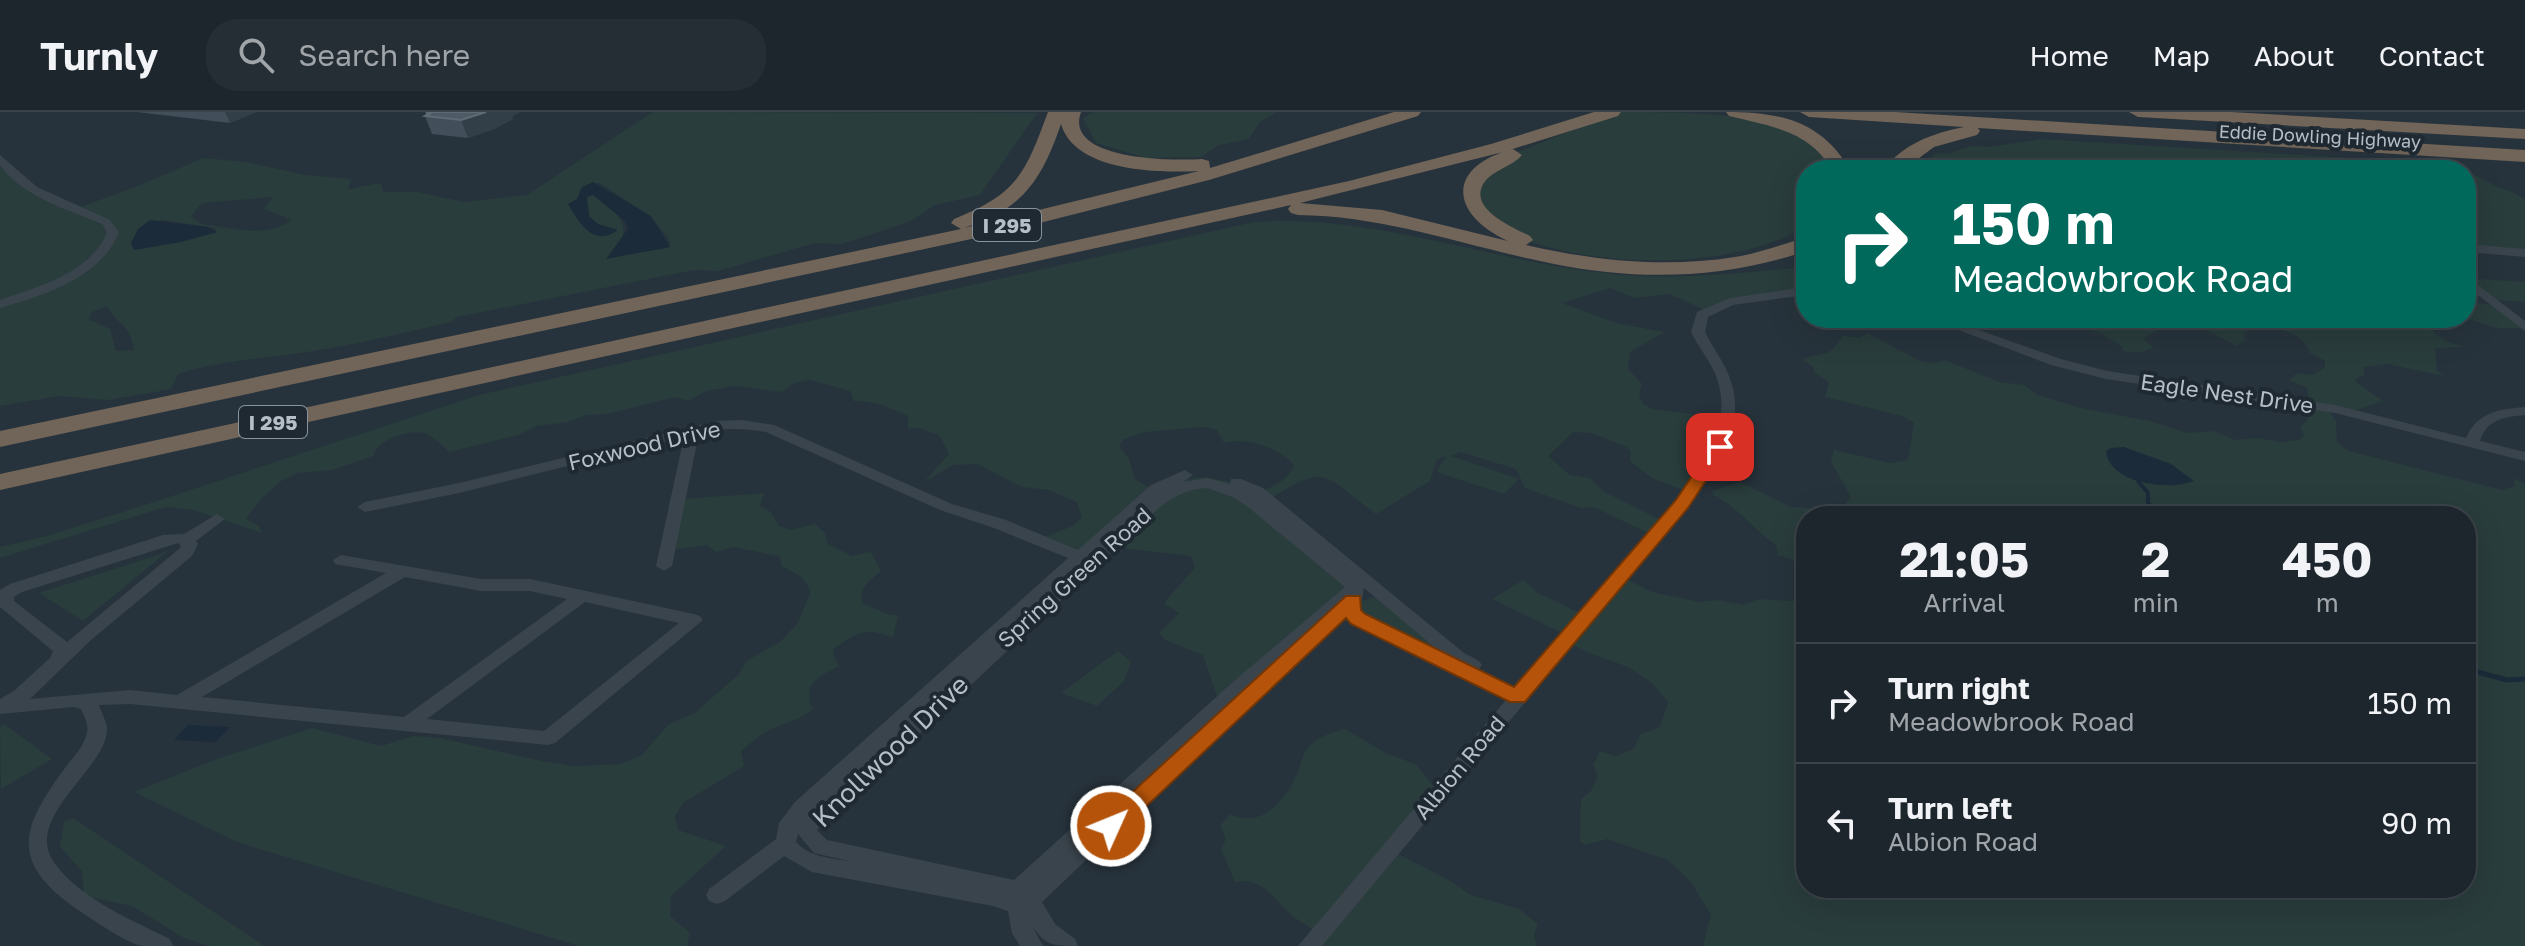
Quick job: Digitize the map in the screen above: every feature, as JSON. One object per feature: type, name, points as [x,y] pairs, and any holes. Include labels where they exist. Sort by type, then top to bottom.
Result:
[{"type":"highway","points":[[667,298],[905,239],[983,214],[1011,198],[1029,182],[1057,112]]},
{"type":"highway","points":[[1072,112],[1070,129],[1086,146],[1119,159],[1164,166],[1232,162],[1344,135]]},
{"type":"highway","name":"I 295","points":[[0,439],[1097,204],[1344,135],[1412,112]]},
{"type":"highway","points":[[1614,112],[1483,171],[1475,179],[1471,192],[1478,212],[1506,233],[1540,246],[1626,259],[1730,255],[1776,244],[1796,235]]},
{"type":"highway","name":"I 295","points":[[0,482],[1412,171],[1524,141],[1614,112]]},
{"type":"highway","points":[[1735,112],[1771,120],[1809,135],[1831,152],[1835,160]]},
{"type":"highway","points":[[1809,112],[2525,159]]},
{"type":"highway","name":"Eddie Dowling Highway","points":[[1923,112],[2525,146]]},
{"type":"highway","name":"Eddie Dowling Highway","points":[[2019,112],[2525,146]]},
{"type":"highway","points":[[2138,112],[2525,134]]},
{"type":"highway","points":[[2202,112],[2288,121]]},
{"type":"highway","points":[[1901,160],[1924,143],[1976,131],[2028,129],[2148,133]]},
{"type":"highway","points":[[1077,246],[1244,215],[1302,209],[1388,217],[1547,257],[1627,267],[1724,264],[1757,259],[1796,247]]},
{"type":"highway","points":[[0,420],[462,341]]},
{"type":"street","points":[[0,158],[12,174],[28,186],[106,222],[113,232],[106,250],[86,266],[0,304]]},
{"type":"street","points":[[2476,249],[2525,253]]},
{"type":"street","points":[[2476,288],[2525,327]]},
{"type":"street","name":"Albion Road","points":[[1309,946],[1682,504],[1720,447],[1730,408],[1723,376],[1698,332],[1702,315],[1717,306],[1796,293]]},
{"type":"street","name":"Eagle Nest Drive","points":[[1961,328],[2041,357],[2106,375],[2335,409],[2525,457]]},
{"type":"street","points":[[2472,442],[2479,425],[2489,416],[2525,411]]},
{"type":"street","name":"Foxwood Drive","points":[[365,507],[459,488],[716,425],[742,424],[769,428],[946,507],[1000,524],[1086,560]]},
{"type":"street","points":[[664,566],[692,433]]},
{"type":"street","name":"Spring Green Road","points":[[786,843],[789,823],[802,808],[988,648],[1158,494],[1188,484],[1212,484],[1238,491],[1362,589]]},
{"type":"street","points":[[58,661],[62,651],[60,645],[6,603],[5,595],[16,588],[169,539],[186,540],[217,519]]},
{"type":"street","points":[[0,709],[22,695],[186,552],[190,544],[186,540]]},
{"type":"street","points":[[0,709],[32,703],[117,696],[548,738],[694,620],[530,585],[481,585],[341,560]]},
{"type":"street","points":[[181,701],[402,571]]},
{"type":"street","points":[[1362,589],[1351,611],[1358,619],[1521,693]]},
{"type":"street","points":[[1362,589],[1458,657],[1521,693]]},
{"type":"street","points":[[1017,898],[1045,888],[1362,589]]},
{"type":"street","points":[[409,723],[582,596]]},
{"type":"street","name":"Knollwood Drive","points":[[988,648],[815,816],[808,825],[807,833],[821,847],[1017,898]]},
{"type":"street","points":[[74,700],[89,704],[98,728],[94,743],[43,823],[37,841],[39,861],[72,893],[162,946]]},
{"type":"street","points":[[717,895],[786,843]]},
{"type":"street","name":"Knollwood Drive","points":[[786,843],[792,852],[812,863],[1017,898]]},
{"type":"street","points":[[1017,898],[1023,933],[1032,946]]},
{"type":"street","points":[[1017,898],[1047,931],[1067,946]]},
{"type":"green space","points":[[653,112],[1037,113],[980,195],[935,205],[911,221],[855,240],[840,244],[815,243],[718,271],[694,270],[457,317],[451,322],[353,344],[206,367],[178,374],[171,389],[166,390],[108,400],[59,396],[0,406],[0,155],[26,181],[78,208],[203,158],[246,162],[305,175],[351,179],[348,189],[381,183],[383,192],[417,192],[464,202],[527,195]],"holes":[[[600,183],[640,210],[659,226],[671,243],[666,248],[619,255],[623,227],[593,184]],[[273,197],[264,209],[292,220],[275,228],[257,231],[208,225],[197,222],[191,216],[202,203]],[[163,220],[215,228],[216,233],[132,247],[135,236],[147,226]],[[107,306],[126,329],[134,350],[116,351],[110,329],[88,319],[92,312]]]},
{"type":"green space","points":[[1093,112],[1276,112],[1259,123],[1249,139],[1219,145],[1201,157],[1146,158],[1096,143],[1083,118]]},
{"type":"green space","points":[[1617,112],[1661,112],[1740,117],[1785,127],[1802,134],[1828,160],[1796,160],[1796,231],[1734,253],[1693,259],[1651,260],[1568,252],[1495,228],[1471,179],[1503,158]]},
{"type":"green space","points":[[2042,139],[2383,160],[1928,160],[1937,153],[1947,154],[1972,146],[1988,147]]},
{"type":"green space","points":[[2476,176],[2525,200],[2525,253],[2480,248],[2476,245]]},
{"type":"green space","points":[[1300,221],[1345,225],[1614,274],[1706,275],[1796,268],[1796,290],[1705,310],[1669,294],[1635,298],[1610,288],[1562,303],[1616,323],[1664,332],[1630,352],[1628,369],[1642,384],[1639,395],[1643,404],[1653,409],[1722,418],[1721,433],[1686,491],[1652,478],[1630,461],[1631,452],[1627,447],[1591,433],[1573,432],[1548,456],[1570,475],[1590,478],[1603,491],[1661,520],[1650,534],[1594,507],[1581,508],[1525,488],[1516,469],[1460,452],[1451,456],[1519,479],[1504,494],[1439,473],[1437,470],[1447,456],[1437,459],[1430,481],[1376,514],[1333,481],[1323,478],[1301,481],[1266,501],[1369,584],[1171,769],[1220,705],[1203,655],[1165,640],[1159,633],[1179,613],[1165,604],[1195,568],[1191,556],[1121,548],[1106,550],[1087,563],[1038,540],[1072,526],[1082,518],[1077,502],[1049,490],[1022,487],[977,464],[953,465],[924,482],[949,454],[939,435],[919,428],[908,429],[908,416],[875,403],[854,401],[850,391],[810,380],[795,383],[781,392],[735,386],[706,391],[688,401],[675,397],[607,414],[586,415],[568,422],[537,426],[518,435],[449,452],[424,433],[402,434],[380,445],[373,456],[332,470],[297,473],[281,481],[261,499],[246,519],[259,526],[262,533],[194,510],[166,507],[0,558],[0,547],[47,536],[479,395],[1254,222]],"holes":[[[1204,427],[1217,430],[1224,443],[1262,445],[1294,465],[1292,471],[1278,483],[1256,494],[1231,483],[1206,478],[1182,480],[1158,493],[1135,479],[1129,459],[1119,446],[1124,439],[1145,432]]]},
{"type":"green space","points":[[2476,279],[2525,282],[2525,302],[2493,300],[2476,286]]},
{"type":"green space","points":[[2476,303],[2498,305],[2525,328],[2497,328],[2476,321]]},
{"type":"green space","points":[[2080,328],[2158,330],[2143,338],[2154,348],[2138,353],[2123,351],[2123,347],[2099,332]]},
{"type":"green space","points":[[2207,328],[2260,328],[2243,333],[2245,340],[2237,346]]},
{"type":"green space","points":[[2271,328],[2433,328],[2434,333],[2450,343],[2467,347],[2435,348],[2437,371],[2444,376],[2387,364],[2364,367],[2364,375],[2355,379],[2357,383],[2383,401],[2350,412],[2329,410],[2336,422],[2337,442],[2349,451],[2502,490],[2515,486],[2513,478],[2525,484],[2525,946],[1703,946],[1711,915],[1691,882],[1668,860],[1607,839],[1585,845],[1580,841],[1581,799],[1591,791],[1598,776],[1593,765],[1600,751],[1616,756],[1633,749],[1641,734],[1660,727],[1668,702],[1652,683],[1628,667],[1563,640],[1564,634],[1492,599],[1523,580],[1538,593],[1580,613],[1619,575],[1652,592],[1700,602],[1717,600],[1744,605],[1759,599],[1796,601],[1796,898],[2476,898],[2476,506],[1844,506],[1851,497],[1831,462],[1834,450],[1890,463],[1908,460],[1914,423],[1902,416],[1825,397],[1829,382],[1803,360],[1829,352],[1843,336],[1860,338],[1867,333],[1920,361],[1932,363],[1945,360],[1999,382],[2024,385],[2038,395],[2080,408],[2150,421],[2187,433],[2214,431],[2235,440],[2257,438],[2281,442],[2299,440],[2304,435],[2300,427],[2308,420],[2301,403],[2309,403],[2307,388],[2289,380],[2297,373],[2313,375],[2325,367],[2325,361],[2310,353],[2299,338]]},
{"type":"green space","points":[[1740,482],[1796,507],[1796,561],[1778,555],[1776,545],[1713,495],[1712,491]]},
{"type":"green space","points":[[764,493],[760,506],[771,512],[779,526],[791,530],[815,524],[825,533],[828,544],[852,556],[871,552],[881,571],[863,589],[863,604],[898,615],[893,638],[876,632],[862,633],[834,649],[833,655],[839,666],[820,676],[810,686],[809,701],[813,709],[759,737],[741,751],[744,766],[683,803],[675,816],[678,830],[726,846],[671,896],[670,916],[690,933],[687,946],[579,946],[237,842],[134,792],[217,759],[312,728],[381,746],[413,736],[440,738],[574,766],[621,764],[642,755],[668,725],[696,712],[739,674],[746,661],[780,642],[797,624],[811,592],[803,578],[782,566],[779,556],[733,547],[716,552],[707,545],[670,550],[679,500]]},
{"type":"green space","points":[[169,550],[83,621],[39,593],[161,554]]},
{"type":"green space","points":[[1374,597],[1383,599],[1458,657],[1482,670],[1476,677],[1358,619],[1357,603]]},
{"type":"green space","points":[[1118,651],[1131,662],[1124,681],[1097,706],[1061,693]]},
{"type":"green space","points":[[4,724],[52,759],[1,789],[0,726]]},
{"type":"green space","points":[[1345,729],[1386,753],[1417,765],[1435,789],[1390,850],[1449,880],[1471,895],[1519,909],[1538,924],[1534,935],[1537,946],[1306,946],[1317,932],[1294,917],[1262,887],[1245,881],[1235,882],[1221,849],[1226,839],[1220,826],[1230,814],[1252,818],[1271,810],[1286,794],[1310,746],[1324,736]]},
{"type":"green space","points":[[73,818],[263,945],[270,946],[209,946],[184,938],[132,906],[84,896],[82,871],[60,847],[64,822]]},
{"type":"water","points":[[593,182],[651,216],[670,247],[606,259],[628,229],[625,221],[593,195],[587,197],[589,216],[598,224],[618,230],[609,235],[595,235],[582,225],[568,204],[577,199],[582,187]]},
{"type":"water","points":[[150,220],[208,227],[217,232],[134,250],[131,243],[138,229]]},
{"type":"water","points":[[2124,447],[2171,464],[2194,481],[2156,485],[2129,478],[2110,462],[2106,451]]},
{"type":"water","points":[[188,725],[230,727],[216,742],[174,740]]},
{"type":"building","points":[[426,112],[486,112],[461,120],[425,116],[431,113]]},
{"type":"waterway","points":[[2138,481],[2148,493],[2148,503],[2151,506]]},
{"type":"waterway","points":[[2476,672],[2507,680],[2525,679]]},
{"type":"route","points":[[1111,826],[1353,601],[1351,611],[1358,619],[1517,697],[1682,504],[1720,447]]}]
